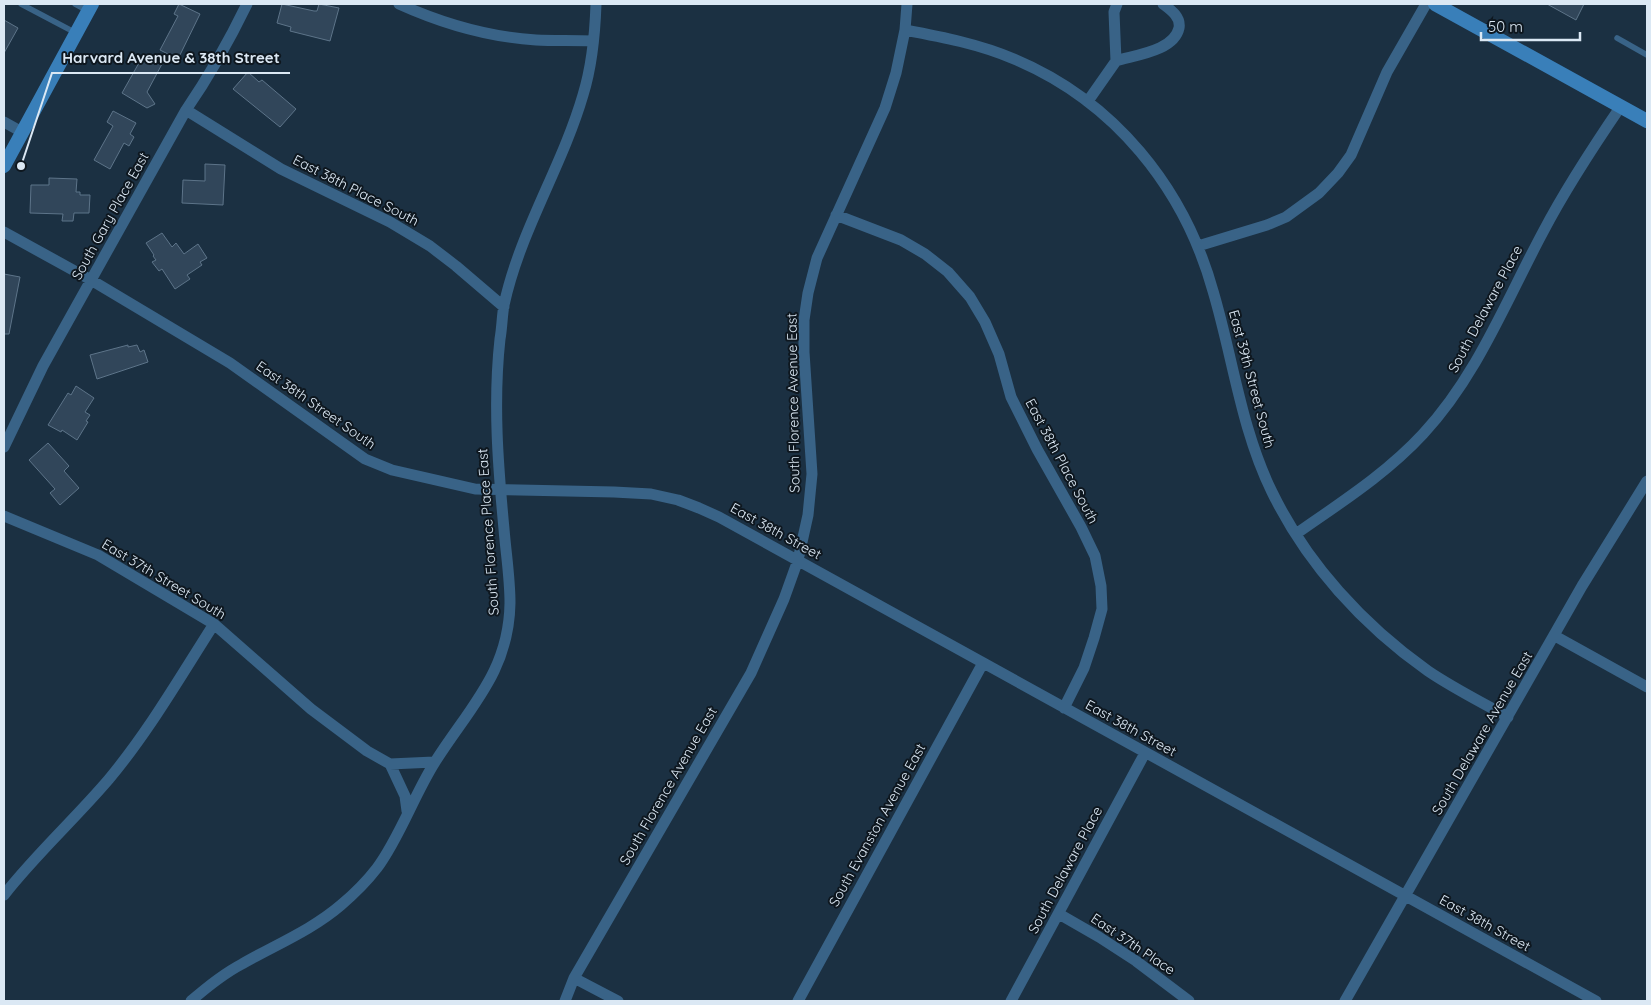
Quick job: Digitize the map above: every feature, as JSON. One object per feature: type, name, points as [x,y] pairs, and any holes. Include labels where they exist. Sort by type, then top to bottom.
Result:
[{"type":"main road","points":[[1435,4],[1647,121]]},
{"type":"main road","points":[[4,166],[90,7]]},
{"type":"street","name":"South Gary Place East","points":[[4,446],[43,366],[186,110],[212,72],[248,4]]},
{"type":"street","points":[[399,4],[439,19],[506,37],[537,40],[593,41]]},
{"type":"street","name":"South Florence Place East","points":[[191,1001],[213,982],[239,965],[294,936],[339,906],[376,868],[389,849],[434,762],[481,696],[499,660],[509,622],[509,590],[496,438],[496,399],[504,306],[527,230],[569,134],[584,94],[593,41],[596,4]]},
{"type":"street","name":"South Florence Avenue East","points":[[565,1001],[574,978],[751,673],[784,599],[798,560],[808,515],[812,474],[804,352],[804,320],[808,293],[817,258],[885,108],[896,73],[906,30],[907,4]]},
{"type":"street","points":[[1088,101],[1116,60],[1114,12],[1117,4]]},
{"type":"street","points":[[1116,60],[1161,48],[1170,43],[1176,36],[1179,26],[1178,17],[1162,4]]},
{"type":"street","points":[[1198,246],[1267,225],[1286,216],[1319,192],[1338,173],[1354,148],[1387,72],[1426,4]]},
{"type":"street","name":"East 39th Street South","points":[[906,30],[962,42],[1013,58],[1048,75],[1088,101],[1126,135],[1171,194],[1188,223],[1213,290],[1245,419],[1254,446],[1272,492],[1313,560],[1339,592],[1398,648],[1428,671],[1508,717]]},
{"type":"street","name":"South Delaware Place","points":[[1296,534],[1357,493],[1384,471],[1423,434],[1444,409],[1477,361],[1564,194],[1620,106]]},
{"type":"street","name":"East 38th Place South","points":[[186,110],[281,169],[390,222],[430,246],[504,306]]},
{"type":"street","points":[[4,122],[22,132]]},
{"type":"street","name":"East 38th Place South","points":[[836,215],[901,240],[925,254],[948,272],[970,297],[986,322],[999,354],[1011,397],[1032,441],[1081,527],[1095,556],[1101,586],[1102,609],[1084,668],[1064,708]]},
{"type":"street","name":"East 38th Street South","points":[[4,232],[91,280],[230,363],[364,459],[392,470],[475,488],[645,494]]},
{"type":"street","name":"South Delaware Avenue East","points":[[1345,1001],[1582,586],[1647,481]]},
{"type":"street","name":"East 38th Street","points":[[645,494],[678,500],[699,508],[798,560],[1596,1001]]},
{"type":"street","name":"East 37th Street South","points":[[4,516],[98,555],[214,624],[311,709],[367,751],[390,764]]},
{"type":"street","points":[[4,895],[108,780],[131,751],[156,716],[214,624]]},
{"type":"street","points":[[1555,636],[1647,687]]},
{"type":"street","name":"South Evanston Avenue East","points":[[798,1001],[983,663]]},
{"type":"street","name":"South Delaware Place","points":[[1011,1001],[1146,753]]},
{"type":"street","points":[[407,811],[405,796],[390,764],[434,762]]},
{"type":"street","name":"East 37th Place","points":[[1059,914],[1136,962],[1189,1001]]},
{"type":"street","points":[[574,978],[618,1001]]},
{"type":"lane","points":[[21,4],[76,33]]},
{"type":"lane","points":[[75,4],[90,7]]},
{"type":"lane","points":[[1618,38],[1647,55]]},
{"type":"building","points":[[179,4],[200,14],[178,59],[160,50],[178,16],[174,14]]},
{"type":"building","points":[[282,4],[314,11],[317,11],[319,4],[339,8],[330,41],[290,31],[291,27],[277,23]]},
{"type":"building","points":[[1547,4],[1584,4],[1576,20]]},
{"type":"building","points":[[4,20],[18,28],[4,53]]},
{"type":"building","points":[[144,54],[162,64],[147,92],[155,104],[147,108],[122,93]]},
{"type":"building","points":[[248,72],[259,82],[262,80],[296,109],[280,127],[233,89]]},
{"type":"building","points":[[113,111],[136,123],[130,134],[134,137],[129,146],[124,143],[110,169],[94,160],[113,126],[107,122]]},
{"type":"building","points":[[205,164],[225,165],[223,205],[182,203],[183,180],[205,181]]},
{"type":"building","points":[[49,178],[77,179],[76,192],[80,192],[80,195],[90,195],[89,213],[74,213],[73,221],[62,221],[63,214],[30,213],[31,185],[49,185]]},
{"type":"building","points":[[162,233],[172,247],[176,243],[184,254],[198,244],[207,258],[200,262],[202,265],[187,275],[190,279],[175,289],[162,269],[159,271],[152,262],[156,260],[146,243]]},
{"type":"building","points":[[4,274],[20,277],[9,334],[4,334]]},
{"type":"building","points":[[128,345],[128,347],[137,345],[140,352],[144,350],[148,362],[97,379],[90,355]]},
{"type":"building","points":[[76,386],[94,398],[85,412],[90,415],[86,421],[88,422],[77,440],[62,430],[61,432],[48,425],[68,393],[71,395]]},
{"type":"building","points":[[48,443],[69,466],[64,471],[79,488],[60,505],[50,493],[55,489],[29,460]]},
{"type":"place","name":"Harvard Avenue & 38th Street","points":[[21,166]]}]
